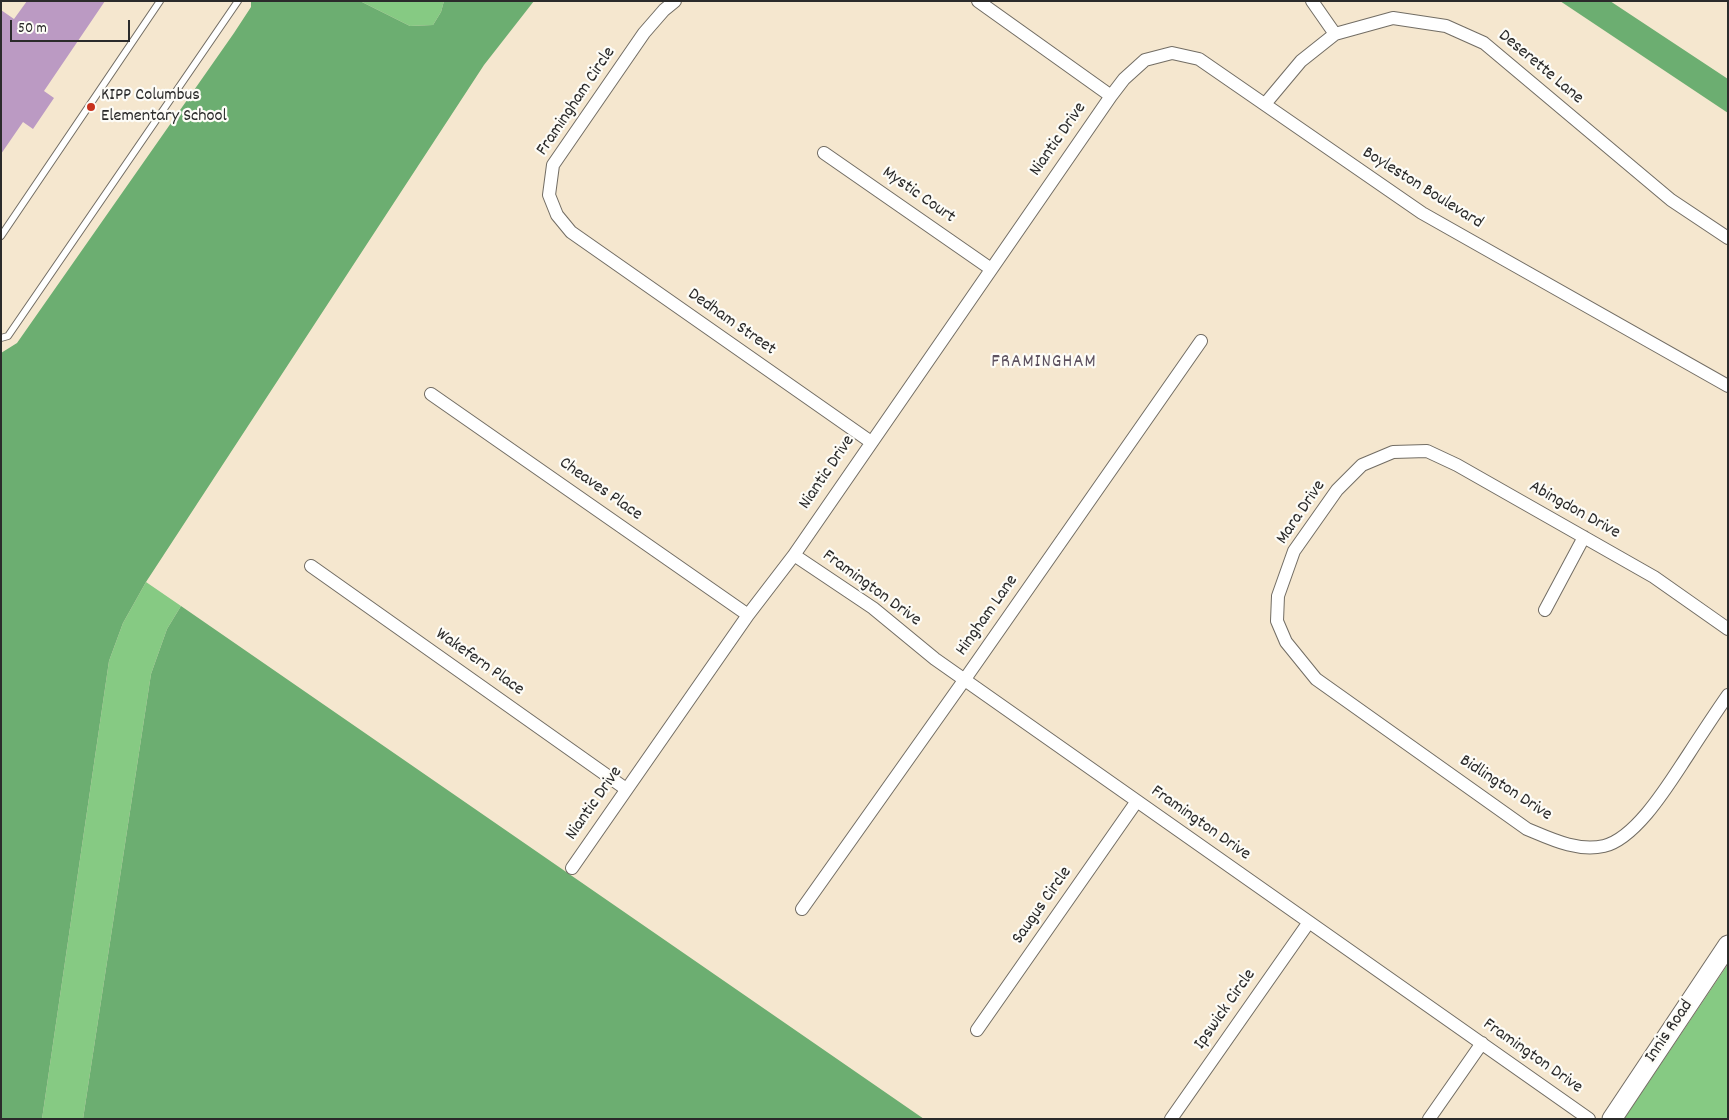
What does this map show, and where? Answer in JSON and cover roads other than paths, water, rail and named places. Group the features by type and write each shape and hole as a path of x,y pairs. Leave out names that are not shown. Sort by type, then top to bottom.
{"main road":[{"name":"Innis Road","path":"1612,1119 1728,945"}],"street":[{"name":"Framingham Circle","path":"571,232 557,215 549,194 553,165 644,34 664,10 676,1"},
{"path":"978,1 1111,96"},
{"path":"1312,1 1334,34"},
{"name":"Deserette Lane","path":"1265,104 1301,61 1334,34 1393,18 1446,26 1484,43 1671,200 1728,238"},
{"name":"Boyleston Boulevard","path":"1111,96 1124,79 1145,60 1172,53 1199,59 1422,213 1728,386"},
{"name":"Niantic Drive","path":"572,868 748,615 794,555 1111,96"},
{"name":"Mystic Court","path":"824,153 991,269"},
{"name":"Dedham Street","path":"571,232 871,442"},
{"name":"Hingham Lane","path":"802,909 966,679 1202,341"},
{"name":"Cheaves Place","path":"431,394 748,615"},
{"name":"Abingdon Drive","path":"1393,452 1426,451 1457,465 1654,577 1728,629"},
{"name":"Mara Drive","path":"1278,621 1278,596 1294,551 1337,490 1362,464 1393,452"},
{"path":"1545,610 1584,537"},
{"name":"Framington Drive","path":"794,555 873,608 935,659 1589,1119"},
{"name":"Wakefern Place","path":"310,566 626,789"},
{"name":"Bidlington Drive","path":"1278,621 1286,642 1316,678 1527,829 1572,846 1604,846 1620,838 1639,822 1656,804 1728,695"},
{"name":"Saugus Circle","path":"977,1030 1137,801"},
{"name":"Ipswick Circle","path":"1172,1119 1309,922"},
{"path":"1429,1119 1482,1043"}],"lane":[{"path":"1,236 160,1"},
{"path":"1,338 8,336 238,1"}],"place":[{"name":"KIPP Columbus Elementary School","path":"91,107"}],"district":[{"name":"FRAMINGHAM","path":"1044,363"}]}
